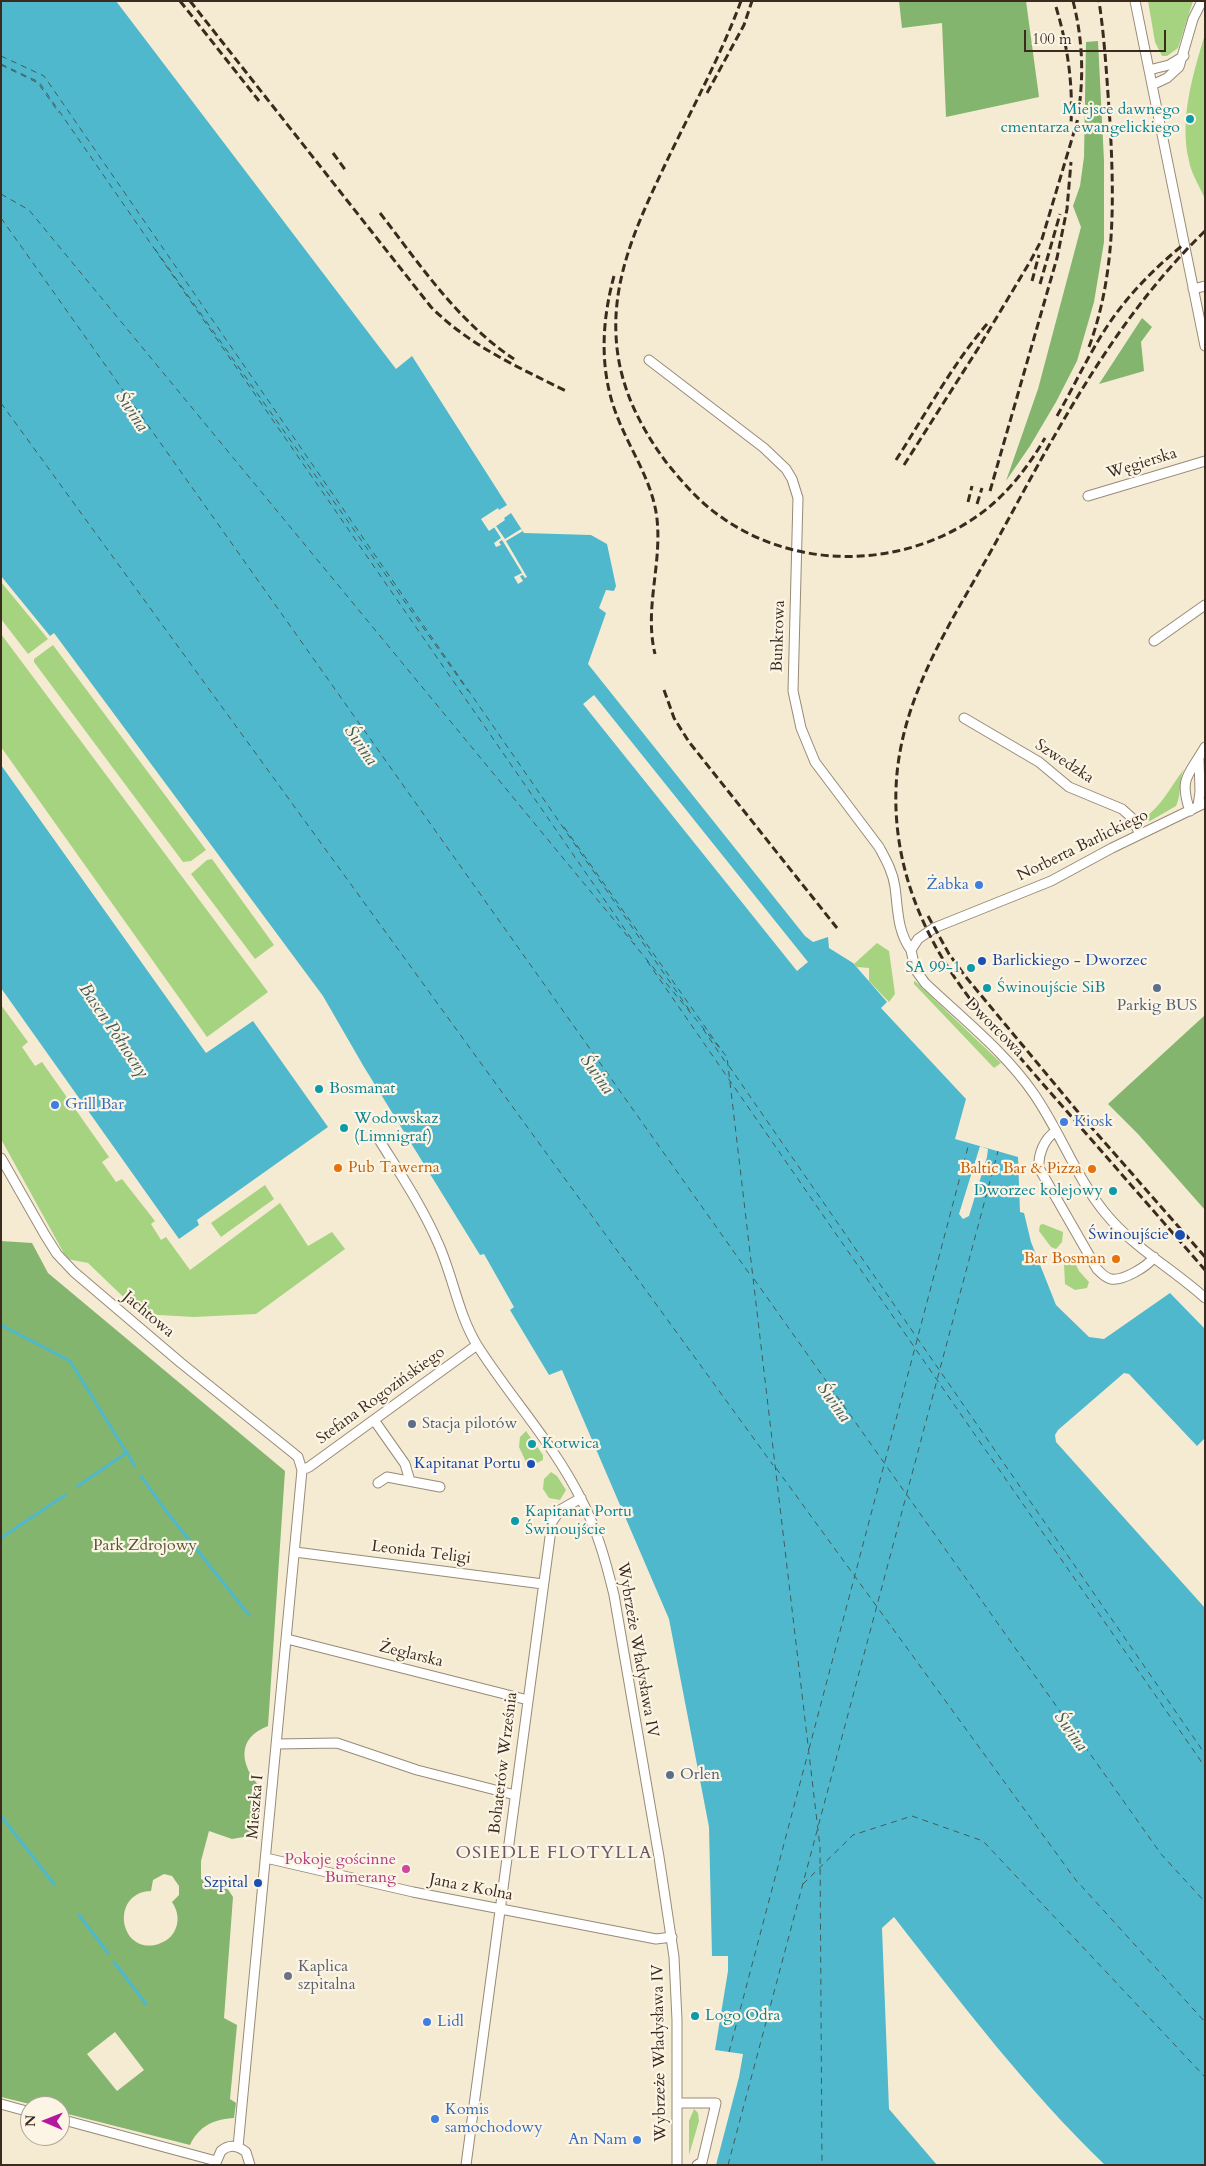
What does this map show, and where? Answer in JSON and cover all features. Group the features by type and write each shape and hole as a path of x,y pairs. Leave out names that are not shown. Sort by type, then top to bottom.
{"street":[{"path":"1135,1 1205,346"},
{"path":"1152,85 1167,78 1180,67 1194,20 1202,1"},
{"path":"1149,70 1169,65 1184,56"},
{"path":"1193,289 1205,286"},
{"name":"Bunkrowa","path":"649,360 781,462 792,479 800,508 793,679 796,710 808,750 815,762 879,847 887,862 895,886 900,925 906,943 912,950"},
{"name":"Węgierska","path":"1088,496 1205,461"},
{"path":"1154,641 1205,606"},
{"name":"Szwedzka","path":"964,718 1039,762 1069,787 1122,809 1131,817 1140,834"},
{"path":"1197,807 1184,791 1186,776 1205,746"},
{"path":"1197,807 1200,792 1199,758"},
{"path":"1199,769 1205,777"},
{"name":"Norberta Barlickiego","path":"912,950 918,939 934,928 1051,881 1140,834 1197,807"},
{"name":"Dworcowa","path":"912,950 915,969 925,983 1006,1061 1032,1091 1079,1174 1106,1214 1135,1243 1205,1298"},
{"path":"1056,1131 1051,1134 1040,1153 1039,1168 1098,1269 1106,1277 1115,1279 1142,1269 1154,1258"},
{"name":"Wybrzeże Władysława IV","path":"378,1138 406,1183 439,1244 464,1317 477,1345 558,1459 581,1498 606,1559 614,1595 672,1937 677,2020 677,2165"},
{"name":"Jachtowa","path":"1,1158 57,1254 74,1272 181,1363 292,1452 298,1458 302,1470"},
{"name":"Stefana Rogozińskiego","path":"302,1470 309,1467 477,1345"},
{"path":"374,1420 405,1464 410,1481"},
{"name":"Mieszka I","path":"238,2147 302,1470"},
{"path":"378,1483 387,1477 440,1487"},
{"name":"Bohaterów Września","path":"466,2165 553,1518 560,1510 581,1498"},
{"name":"Leonida Teligi","path":"295,1552 543,1584"},
{"name":"Żeglarska","path":"286,1639 528,1700"},
{"path":"277,1744 337,1743 417,1770 515,1796"},
{"name":"Jana z Kolna","path":"266,1858 376,1884 501,1909 656,1939 672,1937"},
{"path":"677,2103 716,2103 702,2162 697,2165"},
{"path":"1,2104 20,2109"},
{"path":"70,2123 216,2163 218,2155 224,2148 238,2147 246,2152 250,2165"}],"green space":[{"path":"899,1 1026,1 1039,97 946,117 942,23 902,28"},
{"path":"1148,1 1193,1 1178,48 1167,56 1162,56 1155,42"},
{"path":"1205,34 1204,197 1190,166 1186,145 1186,129 1192,81"},
{"path":"1098,41 1104,161 1104,242 1094,302 1077,361 1030,446 1006,481 1038,389 1081,227 1073,206 1080,186 1084,157 1086,42"},
{"path":"1142,318 1152,327 1141,342 1144,371 1099,384"},
{"path":"1,582 48,639 28,654 1,619"},
{"path":"1,634 268,992 207,1037 1,747"},
{"path":"53,645 206,850 191,861 183,862 34,662 34,659"},
{"path":"1184,769 1176,806 1150,821 1143,819 1160,802"},
{"path":"212,859 274,945 255,959 191,874 207,860"},
{"path":"877,943 889,951 895,994 889,1002 869,981 869,968 857,967 854,964"},
{"path":"914,981 1001,1063 994,1068 914,984"},
{"path":"1,1005 28,1042 22,1047 35,1066 42,1062 109,1157 102,1162 116,1182 122,1179 155,1221 151,1224 161,1240 166,1237 190,1270 280,1203 308,1246 332,1232 345,1249 256,1314 194,1317 141,1314 88,1263 67,1259 1,1139"},
{"path":"1205,1015 1205,1210 1138,1134 1108,1104"},
{"path":"265,1185 274,1199 221,1237 211,1223"},
{"path":"1043,1224 1063,1232 1062,1242 1056,1249 1051,1247 1039,1231 1040,1225"},
{"name":"Park Zdrojowy","path":"1,1241 32,1243 48,1273 285,1471 268,1726 250,1738 246,1745 245,1753 248,1770 260,1787 249,1836 232,1839 209,1831 201,1861 201,1879 227,1888 233,1897 224,2018 237,2025 230,2099 236,2103 234,2118 220,2120 203,2128 190,2145 70,2115 70,2096 20,2096 20,2102 1,2097","holes":["164,1874 172,1876 179,1886 179,1895 172,1902 177,1913 176,1928 166,1940 155,1945 143,1945 133,1940 127,1931 124,1921 125,1910 130,1901 138,1894 151,1891 153,1880","115,2032 144,2070 117,2091 87,2054"]},
{"path":"1069,1258 1073,1259 1079,1271 1089,1282 1087,1288 1075,1290 1065,1284 1064,1264"},
{"path":"526,1431 543,1455 543,1460 537,1463 535,1460 527,1464 519,1447 520,1437"},
{"path":"551,1472 557,1476 566,1490 560,1500 549,1498 543,1489 544,1479"},
{"path":"694,2109 698,2113 699,2121 689,2155 689,2121"}],"water":[{"name":"Świna","path":"1,1 116,1 396,369 412,356 507,505 499,510 498,508 481,519 489,531 505,520 504,518 511,513 524,533 591,535 607,544 616,586 614,591 606,590 599,608 606,613 588,664 805,936 813,942 828,937 829,948 853,963 887,1002 881,1008 966,1099 955,1139 1018,1157 1020,1212 1024,1213 1031,1242 1056,1305 1089,1337 1104,1339 1170,1293 1205,1329 1205,1438 1197,1446 1129,1374 1124,1373 1058,1430 1055,1435 1056,1442 1205,1608 1205,2165 1105,2165 1022,2076 894,1917 882,1928 889,2109 937,2165 716,2165 739,2077 743,2054 715,2050 728,1971 728,1956 712,1956 709,1827 669,1619 562,1370 549,1375 510,1310 514,1307 484,1254 480,1255 364,1067 323,996 54,633 50,636 1,576"},
{"name":"Basen Północny","path":"1,765 206,1053 253,1021 328,1127 197,1220 199,1225 179,1239 1,988"}],"pier":[{"path":"496,526 505,539 521,529 523,531 506,541 527,577 520,576 523,581 518,584 514,577 522,573 502,540 499,542 501,545 496,547 494,543 501,538 494,527"},
{"path":"594,695 808,962 797,971 583,704"},
{"path":"980,1146 988,1149 987,1157 969,1216 963,1219 959,1214"}],"waterway":[{"path":"1,1325 70,1361 135,1466"},
{"path":"78,1486 126,1453"},
{"path":"141,1476 166,1511 249,1615"},
{"path":"1,1538 65,1495"},
{"path":"1,1816 54,1884"},
{"path":"79,1915 108,1953"},
{"path":"114,1962 146,2004"}],"ferry route":[{"path":"1,56 44,76 692,1014"},
{"path":"1,64 39,82 635,944"},
{"path":"1,65 38,83 59,113"},
{"path":"1,194 29,210 727,1057 820,1847 822,2165"},
{"path":"1,218 751,1276"},
{"path":"155,249 468,691"},
{"path":"1,403 773,1465"},
{"path":"564,827 720,1048"},
{"path":"647,961 1205,1767"},
{"path":"703,1029 726,1063"},
{"path":"729,1066 1205,1754"},
{"path":"809,1749 969,1143"},
{"path":"728,2165 998,1151"},
{"path":"754,1279 1161,1854 1205,1902"},
{"path":"776,1468 1075,1879 1205,2022"},
{"path":"729,2052 808,1753"},
{"path":"803,1884 853,1835 912,1816 983,1841 1205,2077"}],"railway":[{"path":"180,1 259,101"},
{"path":"190,1 431,307 446,321 495,355 568,392"},
{"path":"741,1 714,64 646,207 623,269 616,313 616,335 621,370 625,386 638,418 656,448 679,478 700,500 724,519 755,536 788,548 822,555 857,556 892,552 926,543 958,528 988,508 1004,493 1026,467 1045,438"},
{"path":"707,93 744,25 752,1"},
{"path":"1073,1 1077,17 1082,64 1076,128"},
{"path":"1089,347 1098,319 1109,264 1112,208 1110,122 1099,1"},
{"path":"1056,7 1069,66 1071,125"},
{"path":"904,465 979,347 1042,239 1077,122"},
{"path":"333,153 346,171"},
{"path":"990,491 1057,258 1067,209 1071,162"},
{"path":"380,213 458,311 475,328 514,359"},
{"path":"1040,284 1060,214"},
{"path":"1205,231 1172,265 1142,301 1089,378 1041,459 946,630 931,660 907,723 899,755 896,789 901,851 908,881 918,909 946,964 982,1014 1205,1270"},
{"path":"1057,416 1095,346 1119,310 1149,276 1183,245"},
{"path":"1032,281 1039,255"},
{"path":"614,276 606,312 605,367 608,385 619,421 647,481 655,506 658,536 651,620 655,654"},
{"path":"896,460 950,373 987,324"},
{"path":"968,502 972,486"},
{"path":"977,504 982,488"},
{"path":"664,690 674,718 689,742 837,928"},
{"path":"928,916 949,954 965,976 1078,1112 1205,1257"}],"place":[{"name":"Miejsce dawnego cmentarza ewangelickiego","path":"1190,119"},
{"name":"Żabka","path":"979,885"},
{"name":"Barlickiego - Dworzec","path":"982,961"},
{"name":"SA 99-1","path":"971,968"},
{"name":"Świnoujście SiB","path":"987,988"},
{"name":"Parkig BUS","path":"1157,988"},
{"name":"Bosmanat","path":"319,1089"},
{"name":"Grill Bar","path":"55,1105"},
{"name":"Kiosk","path":"1064,1122"},
{"name":"Wodowskaz (Limnigraf)","path":"344,1128"},
{"name":"Pub Tawerna","path":"338,1168"},
{"name":"Baltic Bar & Pizza","path":"1092,1169"},
{"name":"Dworzec kolejowy","path":"1113,1191"},
{"name":"Świnoujście","path":"1180,1235"},
{"name":"Bar Bosman","path":"1116,1259"},
{"name":"Stacja pilotów","path":"412,1424"},
{"name":"Kotwica","path":"532,1444"},
{"name":"Kapitanat Portu","path":"531,1464"},
{"name":"Kapitanat Portu Świnoujście","path":"515,1521"},
{"name":"Orlen","path":"670,1775"},
{"name":"Pokoje gościnne Bumerang","path":"406,1869"},
{"name":"Szpital","path":"258,1883"},
{"name":"Kaplica szpitalna","path":"288,1976"},
{"name":"Logo Odra","path":"695,2016"},
{"name":"Lidl","path":"427,2022"},
{"name":"Komis samochodowy","path":"435,2119"},
{"name":"An Nam","path":"637,2140"}],"district":[{"name":"OSIEDLE FLOTYLLA","path":"554,1854"}]}
